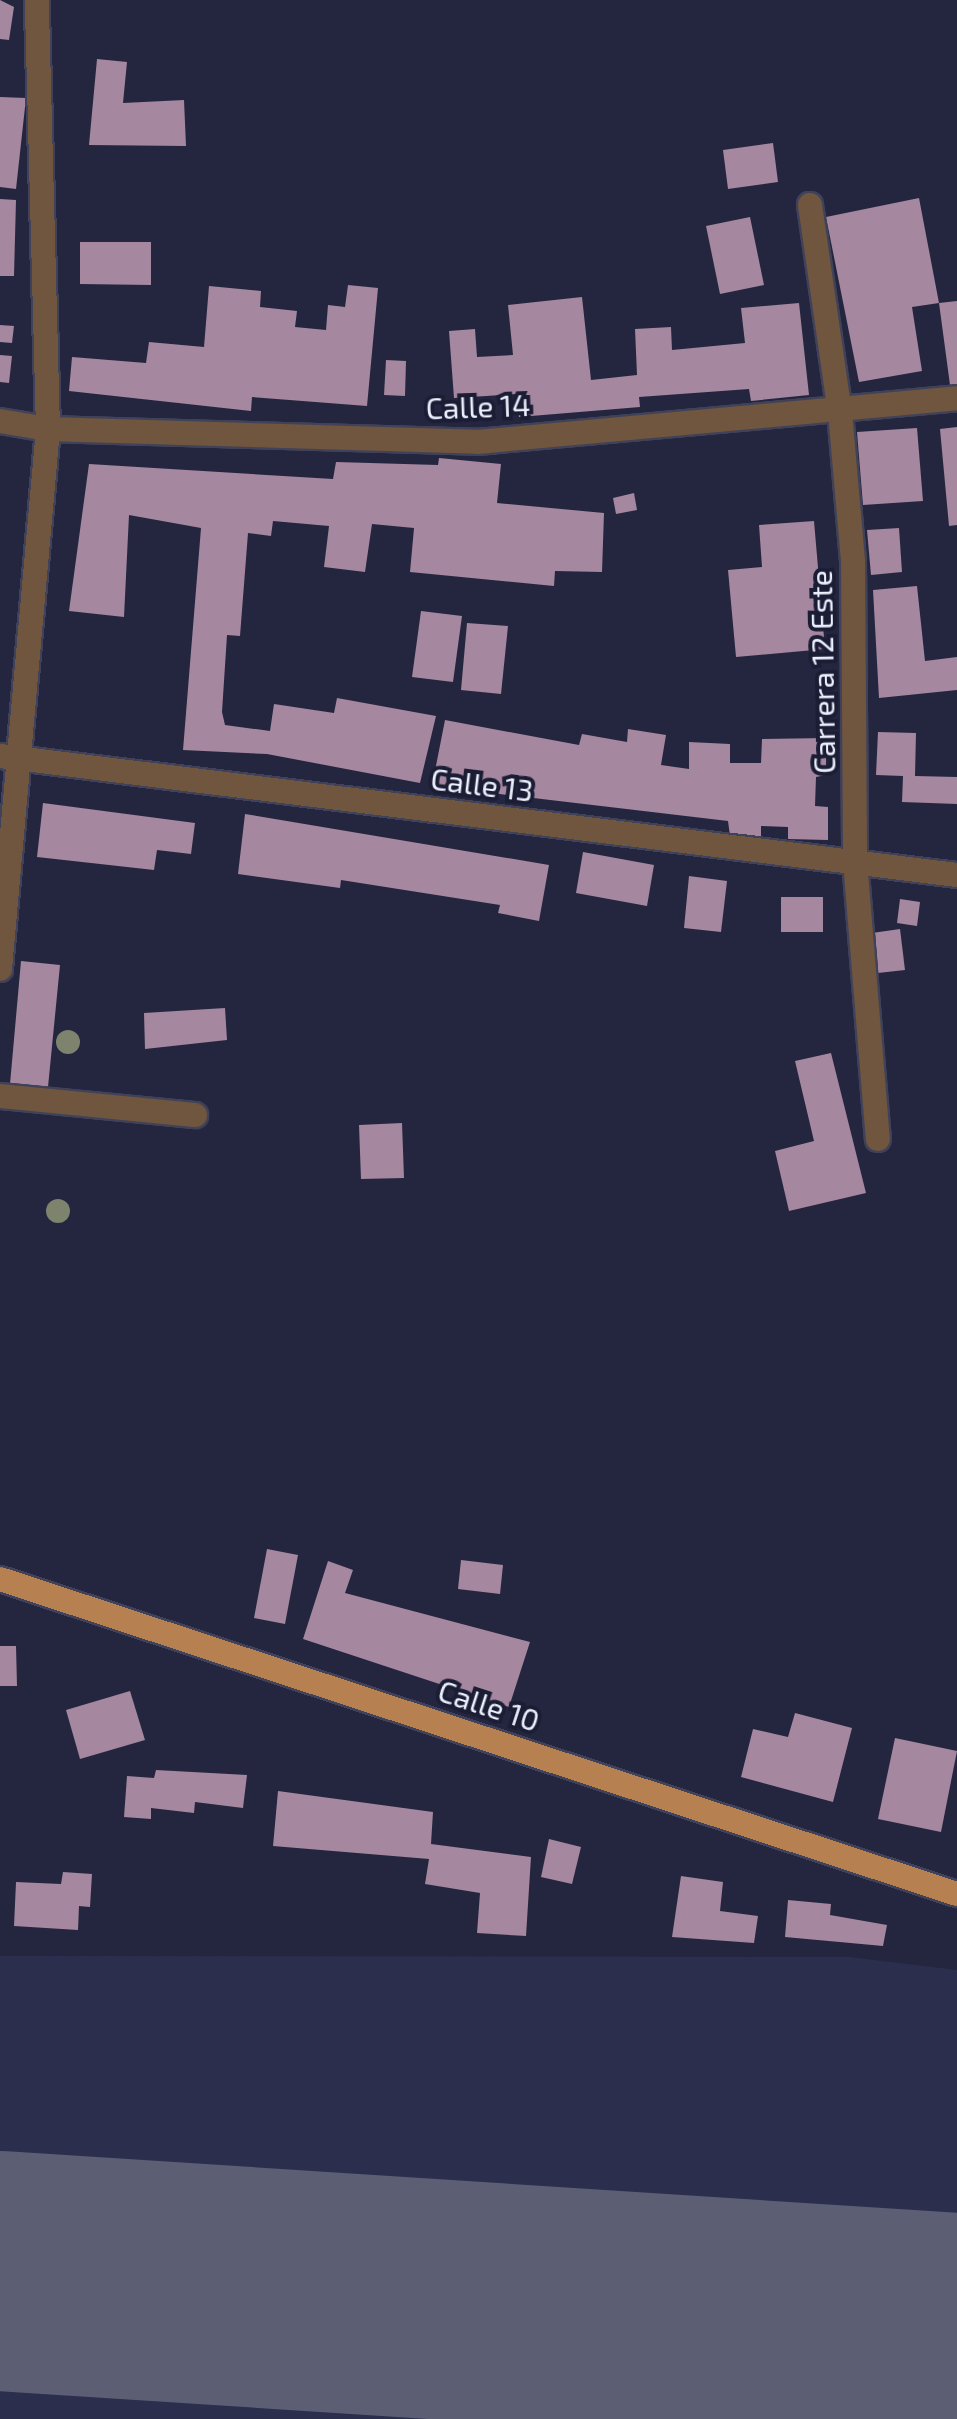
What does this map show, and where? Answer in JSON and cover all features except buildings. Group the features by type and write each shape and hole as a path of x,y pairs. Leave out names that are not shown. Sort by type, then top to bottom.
{"main road":[{"name":"Calle 10","path":"0,1579 957,1894"}],"street":[{"path":"0,969 11,759 48,429 37,0"},
{"name":"Carrera 12 Este","path":"810,205 840,412 854,591 855,861 878,1139"},
{"name":"Calle 14","path":"0,421 48,429 477,442 840,412 957,398"},
{"name":"Calle 13","path":"11,759 957,875"},
{"path":"0,1096 195,1115"}],"shaded area":[{"path":"0,1956 849,1957 957,1970 957,2419 0,2419"}],"runway":[{"path":"0,2271 957,2333"}]}
